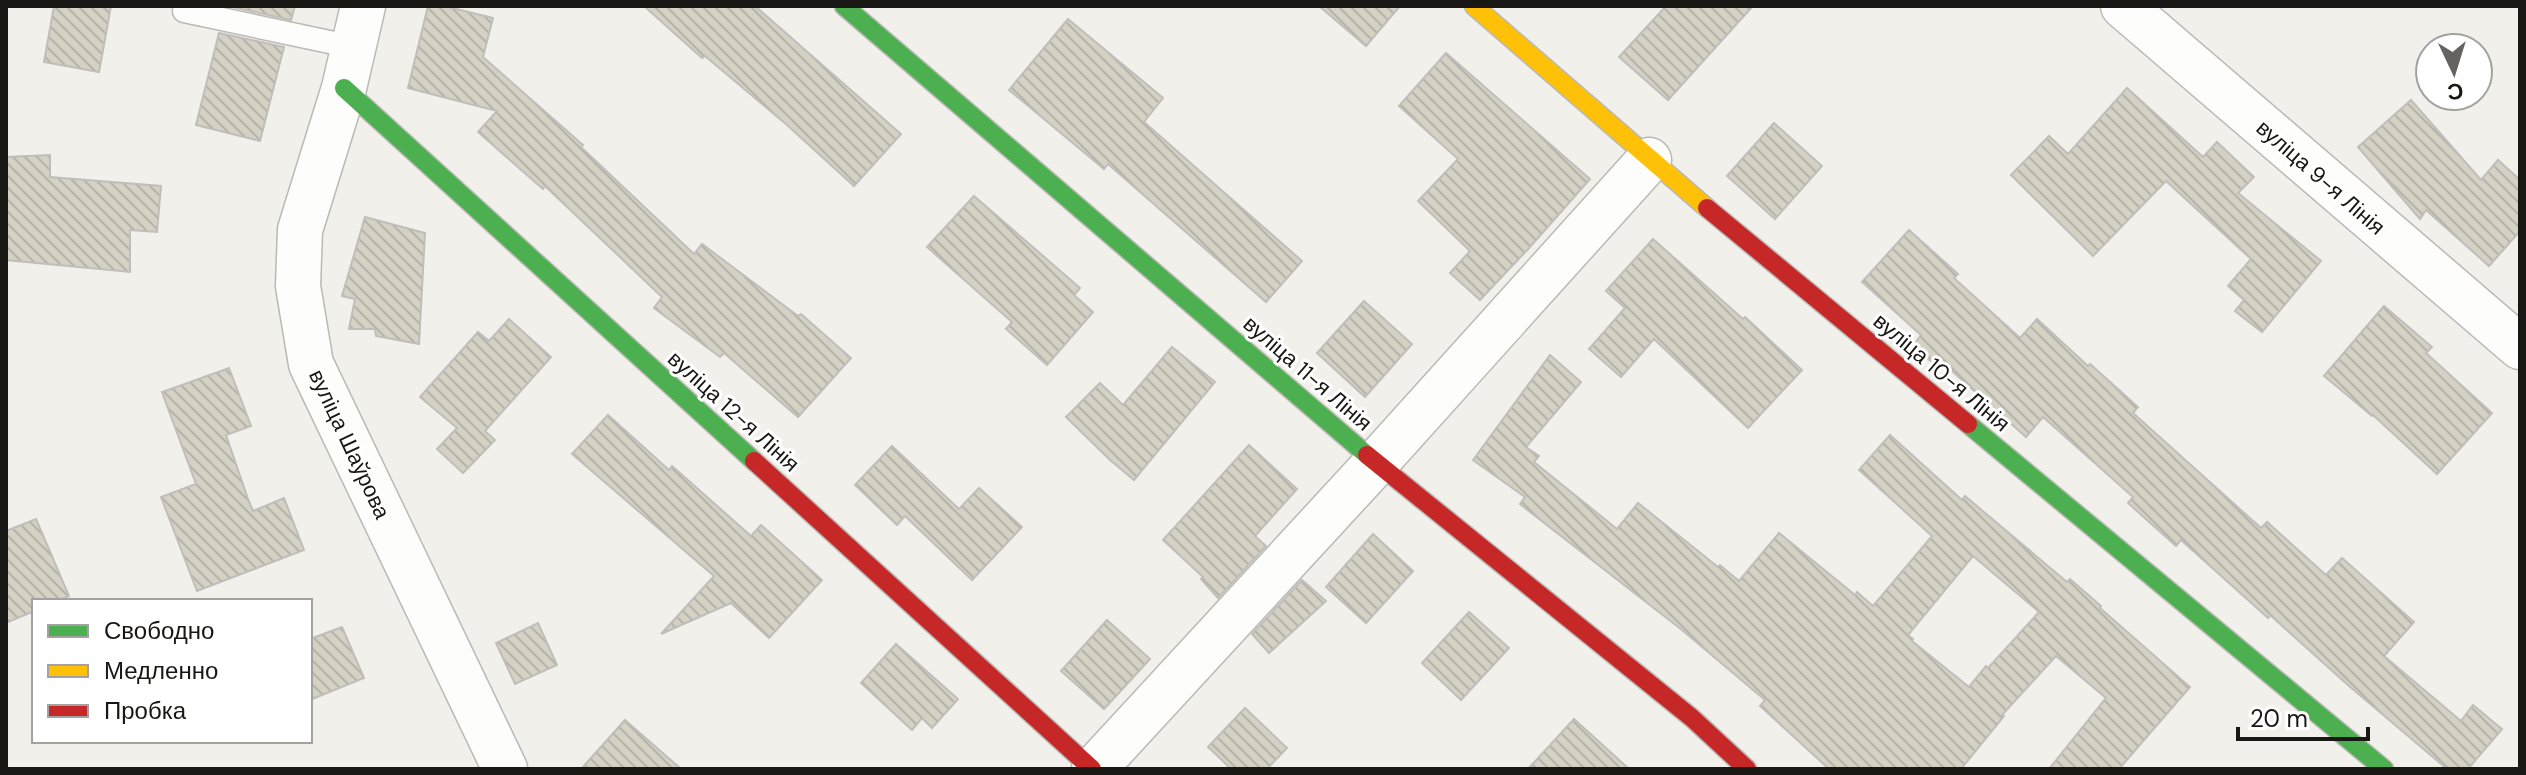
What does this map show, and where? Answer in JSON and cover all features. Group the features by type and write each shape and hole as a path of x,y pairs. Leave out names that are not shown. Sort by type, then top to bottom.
{"street":[{"name":"вуліца 11-я Лінія","path":"844,6 1376,463 1692,718 1747,769"},
{"name":"вуліца 10-я Лінія","path":"1474,6 1649,160 2384,769"},
{"name":"вуліца 9-я Лінія","path":"2123,6 2520,347"},
{"name":"вуліца Шаўрова","path":"353,47 300,230 298,286 311,364 505,769"},
{"name":"вуліца 12-я Лінія","path":"353,47 1093,769"},
{"path":"1093,769 1376,463 1649,160"}],"lane":[{"path":"184,11 353,47"}],"building":[{"path":"54,6 111,6 99,72 44,62"},
{"path":"228,6 295,6 291,20"},
{"path":"428,6 444,6 493,18 483,57 583,145 581,147 694,254 702,244 798,316 801,314 851,358 798,417 724,353 720,357 654,308 662,297 545,186 543,189 478,132 497,111 408,88"},
{"path":"644,6 755,6 901,134 854,186 787,125 705,56 702,58"},
{"path":"1319,6 1400,6 1366,46"},
{"path":"1666,6 1753,6 1668,100 1619,57"},
{"path":"1068,19 1163,98 1144,122 1302,261 1266,302 1108,164 1104,169 1009,90"},
{"path":"219,33 284,47 260,141 196,125"},
{"path":"1446,53 1590,179 1480,300 1450,273 1470,251 1418,201 1458,159 1399,106"},
{"path":"2127,88 2203,157 2217,142 2254,177 2238,193 2321,261 2262,332 2235,311 2244,300 2228,286 2251,259 2166,181 2093,256 2011,175 2049,136 2068,154"},
{"path":"2411,100 2414,112 2422,112 2481,180 2498,160 2520,180 2520,231 2489,266 2426,210 2420,219 2358,147"},
{"path":"1774,123 1822,166 1775,219 1727,176"},
{"path":"50,155 50,177 161,186 157,232 130,230 130,272 6,260 6,157"},
{"path":"974,196 1080,288 1074,295 1093,312 1047,365 1006,329 1012,322 927,247"},
{"path":"365,217 425,233 419,344 376,336 375,329 349,329 355,299 342,296"},
{"path":"1909,230 1958,274 1954,278 2020,338 2037,319 2138,407 2133,413 2261,528 2267,522 2326,575 2342,558 2414,622 2384,656 2461,721 2473,705 2502,729 2468,769 2447,769 2181,540 2176,546 2128,503 2133,497 2043,417 2026,437 1943,363 1939,368 1913,346 1921,335 1862,282"},
{"path":"1653,239 1802,370 1748,428 1654,339 1621,377 1589,349 1625,308 1606,291"},
{"path":"1364,301 1412,344 1365,397 1317,353"},
{"path":"2384,306 2432,347 2426,353 2492,413 2437,474 2373,415 2324,376"},
{"path":"509,319 551,357 485,431 495,440 463,473 437,449 457,428 420,397 478,332 489,341"},
{"path":"1172,347 1215,382 1134,480 1066,417 1100,383 1123,405"},
{"path":"1550,355 1581,382 1526,447 1539,456 1534,462 1617,529 1638,503 1739,581 1779,533 1873,606 1932,536 1859,470 1890,435 1962,500 1965,496 2067,582 2070,579 2190,687 2119,769 2049,769 2106,698 2056,656 2002,715 1961,769 1829,769 1760,706 1765,700 1682,630 1520,504 1525,497 1473,460","holes":["1973,556 2039,612 1969,687 1908,635"]},
{"path":"229,368 251,426 226,435 248,499 253,511 284,498 304,550 197,591 161,497 196,484 162,392"},
{"path":"608,415 669,470 672,466 751,536 761,525 822,580 769,638 731,603 661,634 714,576 572,454"},
{"path":"1249,445 1297,489 1255,536 1266,546 1218,598 1201,579 1203,577 1163,540"},
{"path":"892,446 959,509 979,488 1022,527 972,580 905,516 897,525 855,485"},
{"path":"36,519 69,596 62,599 32,599 32,612 6,623 6,531"},
{"path":"1373,534 1413,571 1366,623 1326,587"},
{"path":"1302,580 1326,601 1269,653 1252,634"},
{"path":"1469,612 1509,648 1461,700 1422,663"},
{"path":"1107,620 1150,659 1104,709 1061,671"},
{"path":"538,623 557,665 515,684 496,643"},
{"path":"342,627 364,678 312,699 312,638"},
{"path":"896,644 958,699 932,728 922,718 912,730 861,683"},
{"path":"1245,708 1287,748 1267,769 1231,769 1208,747"},
{"path":"1574,719 1629,769 1528,769"},
{"path":"625,720 681,769 581,769"}],"traffic: fast":[{"path":"844,6 1367,455"},
{"path":"344,88 754,461"},
{"path":"1968,424 2384,769"}],"traffic: slow":[{"path":"1474,6 1707,208"}],"traffic: jam":[{"path":"1707,208 1968,424"},
{"path":"1367,455 1692,718 1747,769"},
{"path":"754,461 1092,769"}]}
